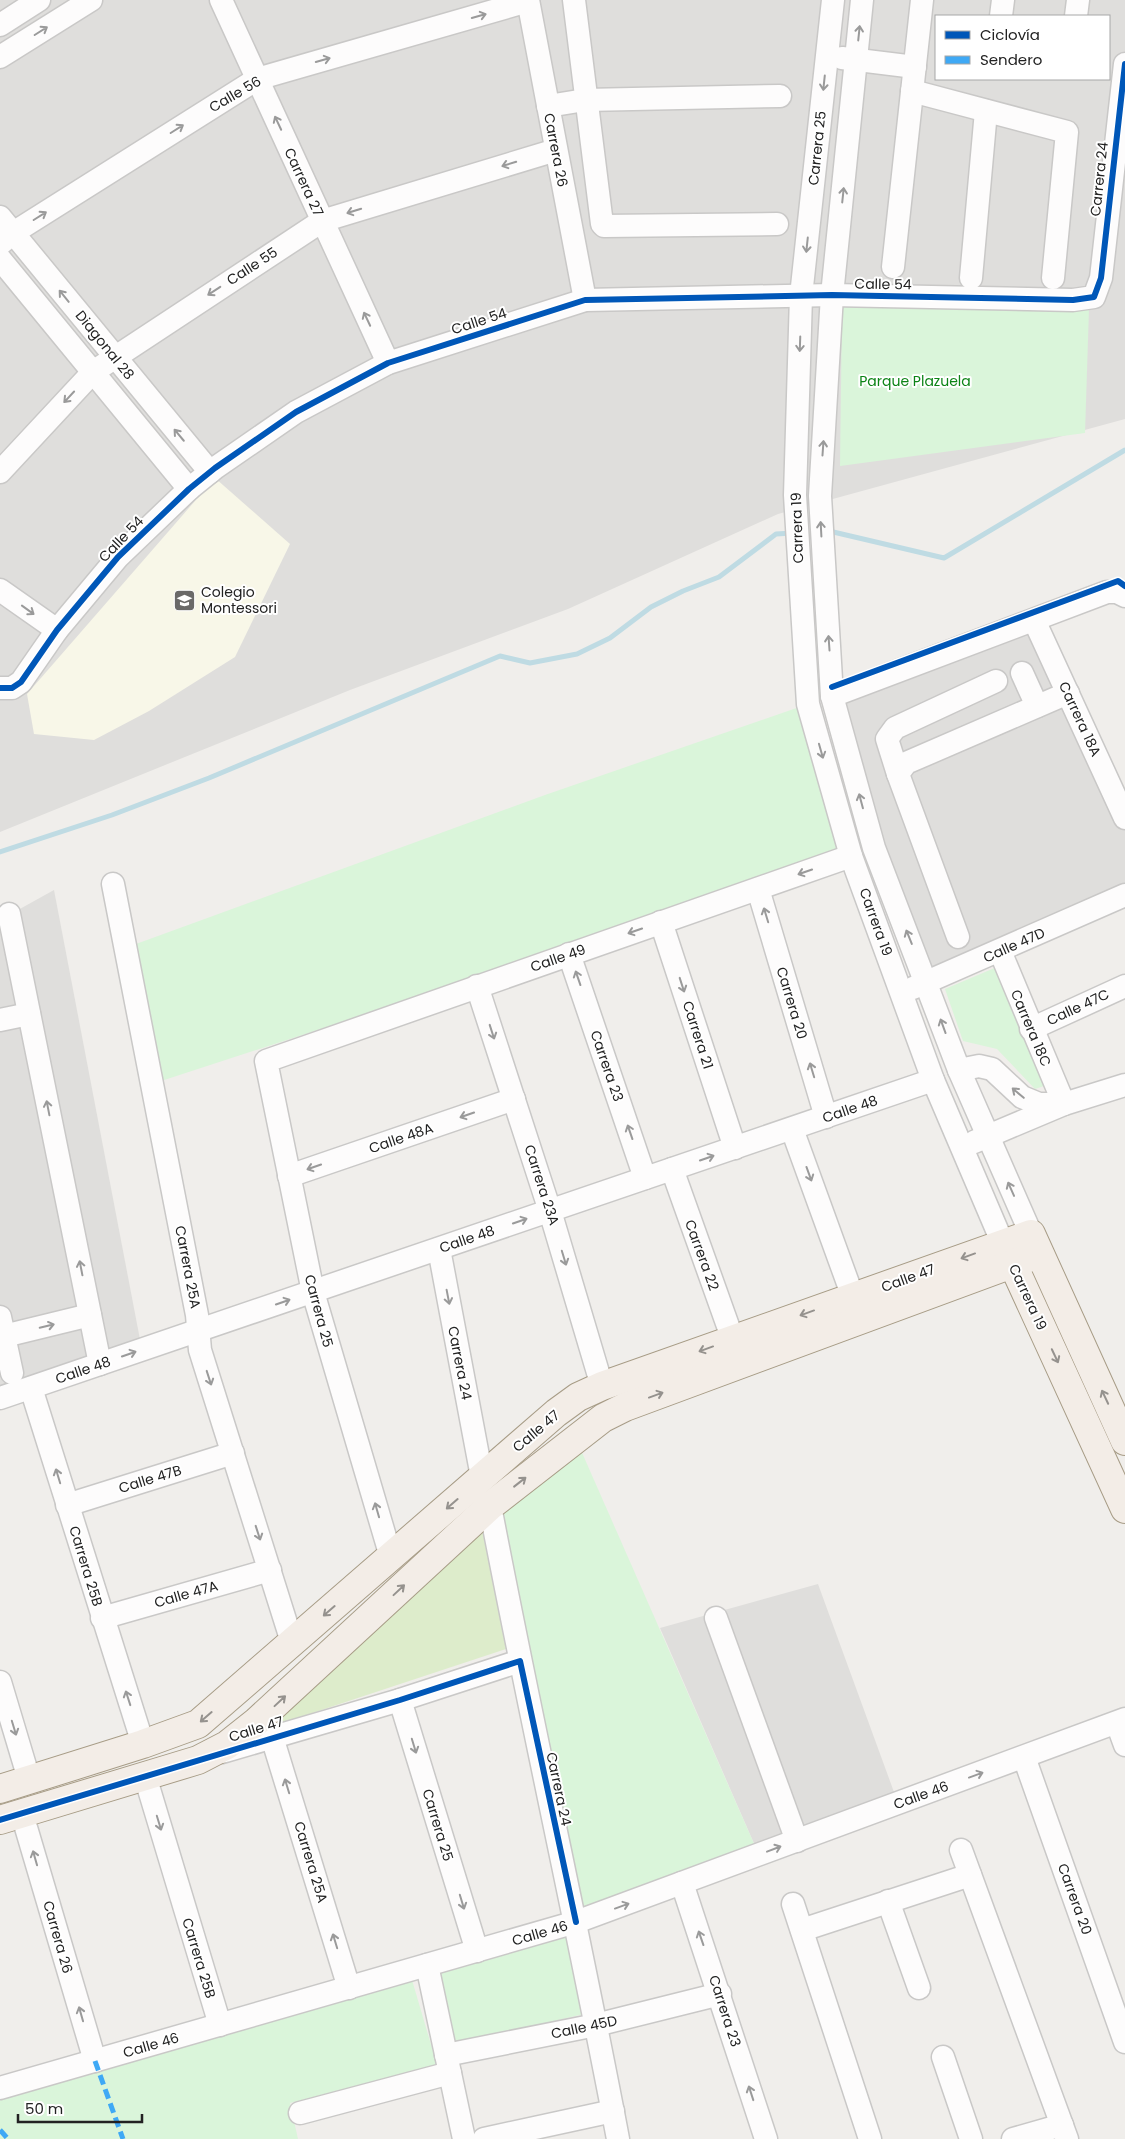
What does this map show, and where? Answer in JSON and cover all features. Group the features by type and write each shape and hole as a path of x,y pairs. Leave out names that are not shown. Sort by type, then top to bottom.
{"main road":[{"name":"Calle 47","path":"0,1789 143,1744 198,1724 556,1412 578,1397 602,1386 749,1343 1035,1244"},
{"name":"Carrera 19","path":"1035,1244 1125,1441"},
{"name":"Calle 47","path":"11,1817 198,1760 227,1745 256,1722 490,1506 603,1418 749,1343 853,1297 1008,1254"},
{"name":"Carrera 19","path":"1008,1254 1125,1509"}],"street":[{"path":"0,25 39,0"},
{"path":"0,57 91,0"},
{"name":"Carrera 27","path":"221,0 388,363"},
{"path":"574,0 600,222 604,226 777,224"},
{"name":"Carrera 25","path":"801,296 833,0"},
{"path":"832,296 862,0"},
{"path":"893,266 915,67 928,28 922,0"},
{"path":"1001,15 1003,0"},
{"path":"1076,15 1078,0"},
{"name":"Calle 56","path":"4,231 258,79 528,1"},
{"name":"Carrera 26","path":"528,1 584,300"},
{"path":"826,56 915,67"},
{"name":"Carrera 24","path":"1094,297 1101,278 1125,64"},
{"path":"912,91 1067,132 1053,278"},
{"path":"548,106 585,100 780,96"},
{"path":"971,278 986,111"},
{"name":"Calle 55","path":"0,472 93,372 114,356 322,221 556,150"},
{"name":"Diagonal 28","path":"4,231 114,356 210,472"},
{"name":"Diagonal 28","path":"0,259 189,489"},
{"name":"Carrera 19","path":"801,296 795,495 808,704 851,856 934,1080 1008,1254"},
{"name":"Calle 54","path":"0,688 12,688 21,682 57,630 118,557 189,489 210,472 296,412 388,363 584,300 832,296 1073,300 1094,297"},
{"name":"Carrera 19","path":"832,296 820,496 832,696 874,848 927,982 959,1070 1035,1244"},
{"path":"0,590 57,630"},
{"path":"832,696 1107,592 1122,600"},
{"name":"Carrera 18A","path":"1034,620 1125,818"},
{"path":"1022,673 1037,706"},
{"path":"958,937 887,739 895,728 996,681"},
{"path":"898,774 906,763 1068,693"},
{"name":"Calle 49","path":"266,1061 851,856"},
{"name":"Carrera 25A","path":"113,884 197,1315 200,1350 292,1642"},
{"name":"Carrera 20","path":"758,889 826,1117"},
{"name":"Calle 47D","path":"901,992 1000,951 1125,895"},
{"path":"9,914 100,1364"},
{"name":"Carrera 21","path":"662,922 735,1148"},
{"name":"Carrera 18C","path":"1000,951 1031,1029 1064,1104"},
{"name":"Carrera 23","path":"569,954 645,1178"},
{"name":"Carrera 23A","path":"477,986 550,1211 602,1386"},
{"name":"Calle 47C","path":"1031,1029 1125,986"},
{"path":"0,1020 29,1014"},
{"name":"Carrera 25","path":"266,1061 313,1292 391,1557"},
{"path":"959,1070 979,1066 992,1069 1022,1097 1039,1104 1064,1104"},
{"name":"Calle 48","path":"0,1398 934,1080"},
{"path":"962,1146 1064,1104 1125,1085"},
{"name":"Calle 48A","path":"289,1176 514,1099"},
{"path":"792,1129 853,1297"},
{"name":"Carrera 22","path":"672,1169 749,1343"},
{"name":"Carrera 24","path":"439,1249 482,1478"},
{"path":"12,1373 2,1326 90,1316"},
{"name":"Carrera 25B","path":"31,1388 143,1744"},
{"name":"Calle 47B","path":"67,1505 233,1453"},
{"name":"Carrera 24","path":"490,1506 520,1661 576,1922 618,2139"},
{"name":"Calle 47A","path":"102,1618 270,1570"},
{"path":"716,1618 797,1841"},
{"name":"Calle 47","path":"198,1760 400,1700 520,1661"},
{"path":"0,1682 29,1779"},
{"name":"Carrera 25","path":"400,1700 476,1951"},
{"path":"1121,1721 1125,1745"},
{"name":"Calle 46","path":"0,2088 576,1922 1121,1721"},
{"name":"Carrera 25A","path":"272,1737 349,1988"},
{"name":"Carrera 20","path":"1024,1757 1116,1986 1125,2042"},
{"name":"Carrera 25B","path":"144,1776 220,2025"},
{"name":"Carrera 26","path":"11,1817 95,2061"},
{"path":"961,1850 1064,2132 1013,2139"},
{"path":"802,1930 970,1875"},
{"name":"Carrera 23","path":"682,1883 766,2139"},
{"path":"888,1902 919,1988"},
{"path":"793,1904 870,2139"},
{"path":"427,1965 464,2139"},
{"name":"Calle 45D","path":"300,2113 448,2064 720,1994"},
{"path":"943,2057 972,2139"},
{"path":"484,2139 613,2111"}],"shaded area":[{"path":"0,0 1125,0 1125,419 778,514 568,609 350,690 0,832"},
{"name":"Colegio Montessori","path":"215,478 290,544 235,657 149,711 94,740 34,734 27,694"},
{"path":"1034,620 1125,818 1125,894 927,982 832,696"},
{"path":"54,890 142,1350 0,1398 0,920"},
{"path":"818,1584 898,1803 759,1855 660,1628"}],"green space":[{"name":"Parque Plazuela","path":"842,307 1089,309 1085,433 840,466"},
{"path":"808,704 851,856 152,1084 125,948 545,795"},
{"path":"997,967 1044,1086 1035,1089 997,1049 963,1041 945,989"},
{"path":"576,1439 759,1855 576,1922 490,1506"},
{"path":"482,1529 506,1649 261,1730"},
{"path":"565,1934 584,2014 451,2045 436,1968"},
{"path":"412,1980 437,2065 290,2103 298,2139 0,2139 0,2100"}],"waterway":[{"path":"829,531 944,558 1125,450"},
{"path":"0,852 112,815 209,778 500,656 530,663 577,654 610,638 651,607 683,591 719,577 776,534 793,533"}],"marked path":[{"path":"95,2061 123,2139"},
{"path":"0,2130 8,2139"}],"cycle path":[{"path":"0,688 12,688 21,682 57,630 118,557 189,489 215,468 296,412 388,363 585,300 832,295 1073,300 1094,297 1101,278 1125,64"},
{"path":"832,687 1118,581 1125,586"},
{"path":"0,1820 400,1700 520,1661 576,1922"}],"place":[{"name":"Colegio Montessori","path":"185,600"}]}
